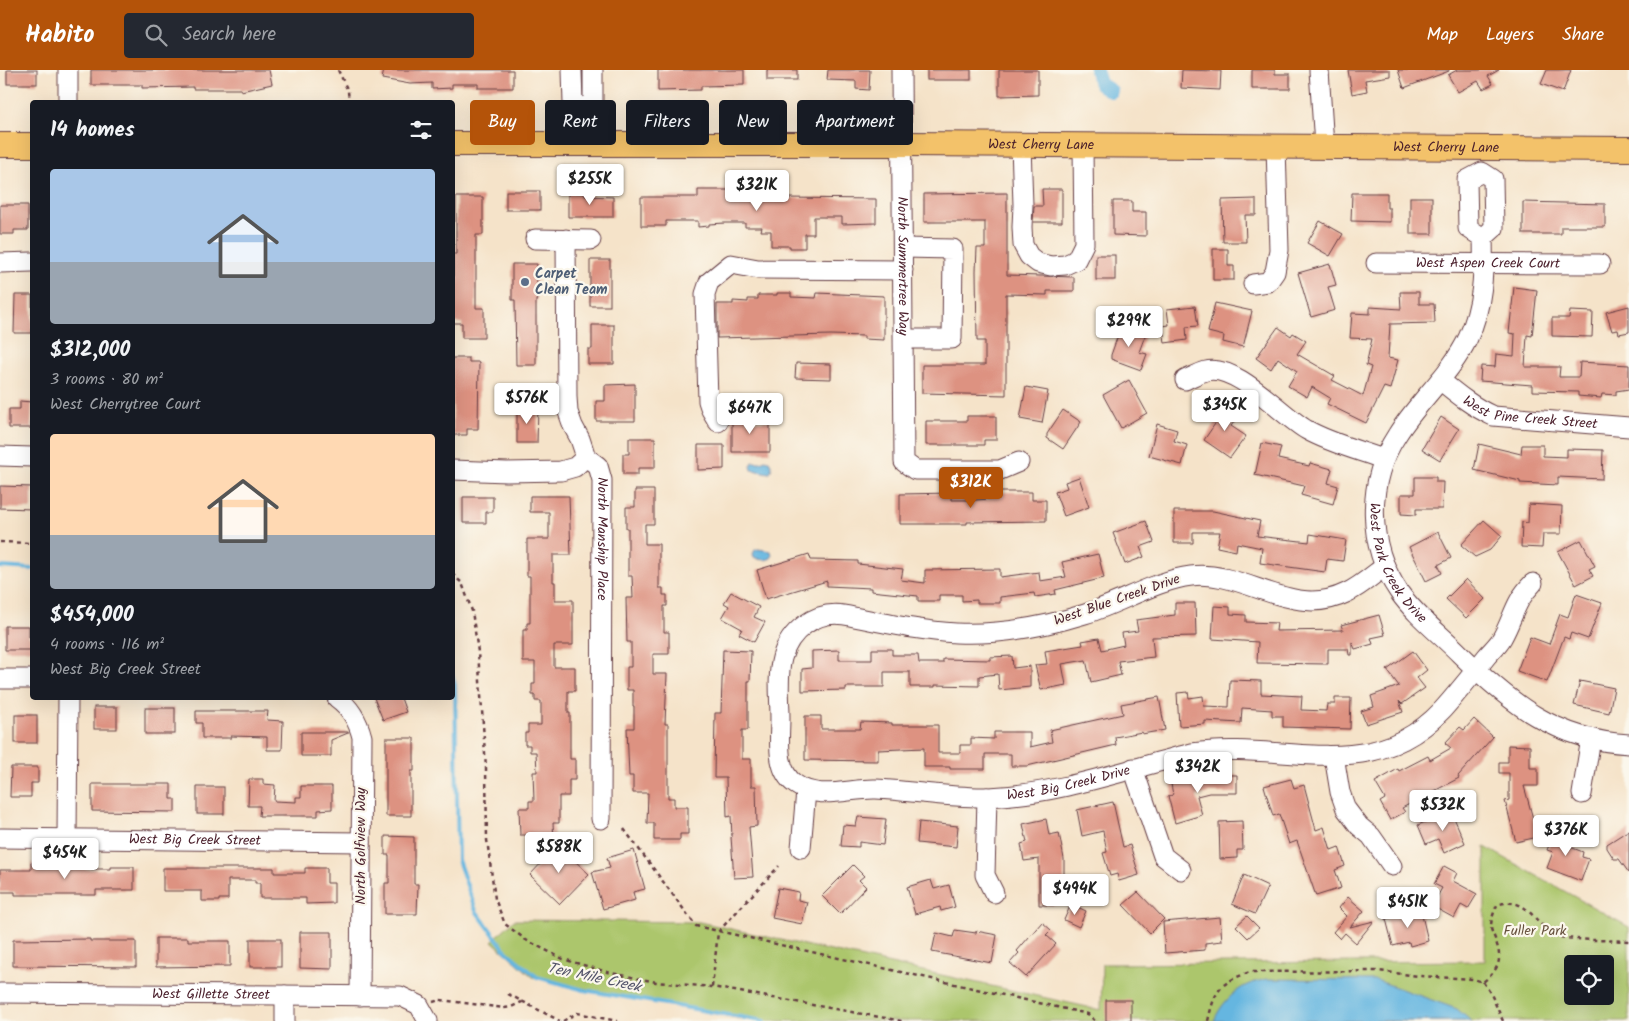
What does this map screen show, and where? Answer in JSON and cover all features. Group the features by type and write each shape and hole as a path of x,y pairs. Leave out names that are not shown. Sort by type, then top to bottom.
{"main road":[{"path":"0,145 30,144"},
{"name":"West Cherry Lane","path":"455,144 545,144"},
{"name":"West Cherry Lane","path":"616,144 797,144"},
{"name":"West Cherry Lane","path":"913,144 1629,149"}],"street":[{"path":"68,70 68,100"},
{"path":"572,70 573,100"},
{"path":"593,70 593,100"},
{"name":"North Summertree Way","path":"901,70 901,100"},
{"path":"1319,70 1324,146"},
{"name":"North Summertree Way","path":"902,145 904,462 915,470 1000,470 1019,462"},
{"path":"1021,145 1023,245 1028,256 1038,263 1051,266 1065,265 1076,260 1084,244 1083,145"},
{"path":"1253,284 1268,282 1275,272 1279,250 1276,146"},
{"path":"1481,148 1482,172"},
{"path":"1482,172 1493,180 1494,228 1482,238 1468,228 1468,180 1482,172"},
{"name":"West Park Creek Drive","path":"1482,238 1482,294 1474,323 1461,350 1440,380 1405,423 1383,459 1375,492 1374,515 1376,537 1385,566 1409,604 1499,691 1522,709 1549,723 1591,738 1629,744"},
{"path":"535,239 591,240"},
{"name":"North Manship Place","path":"566,239 568,412 586,457 598,466 602,480 601,819"},
{"path":"903,248 953,249 952,339 904,338"},
{"path":"0,263 30,262"},
{"name":"West Aspen Creek Court","path":"1376,263 1600,264"},
{"path":"718,422 708,401 704,294 709,282 730,264 758,268 903,270"},
{"path":"1185,380 1208,370 1237,377 1283,414 1308,431 1322,438 1383,459"},
{"name":"West Pine Creek Street","path":"1440,380 1467,402 1493,416 1629,427"},
{"path":"0,456 30,457"},
{"path":"455,470 561,471 575,467 586,457"},
{"name":"West Blue Creek Drive","path":"806,791 792,782 783,770 780,755 780,672 782,658 796,632 808,622 822,616 836,614 918,629 954,632 979,633 1016,630 1052,624 1088,613 1172,580 1201,574 1231,579 1296,600 1320,601 1348,593 1385,566"},
{"name":"West Big Creek Drive","path":"806,791 821,793 874,789 987,797 1015,795 1058,788 1192,753 1222,750 1334,756 1375,751 1416,733 1439,714 1501,639 1522,594 1533,583"},
{"path":"0,679 30,679"},
{"path":"67,839 68,700"},
{"name":"North Golfview Way","path":"341,700 351,710 359,724 362,737 360,996"},
{"path":"1582,794 1591,738"},
{"path":"1334,756 1340,792 1346,809 1359,826 1371,836 1392,866"},
{"path":"1133,768 1163,856 1181,870"},
{"path":"802,848 806,791"},
{"path":"987,797 985,875 994,893"},
{"name":"West Big Creek Street","path":"0,838 361,842"},
{"name":"West Gillette Street","path":"0,993 400,996 424,1013"},
{"path":"285,995 285,1021"}],"path":[{"path":"338,70 348,91 349,100"},
{"path":"0,542 30,543"},
{"path":"455,577 462,583 472,611 479,662 486,768 487,840 495,899 505,924 526,940 563,959 607,972 656,982 712,987 902,1021"},
{"path":"624,829 696,926 1088,1014 1095,1021"},
{"path":"712,987 718,932 779,866"},
{"path":"1482,982 1490,976 1498,965 1500,957 1491,929 1492,916 1498,905 1507,901 1525,907 1552,934 1584,940 1629,941"},
{"path":"1208,1021 1217,991 1231,979 1250,972 1379,971 1419,976 1464,978 1482,982 1491,994 1503,1021"},
{"path":"508,994 562,1021 576,1013 617,1021"},
{"path":"424,1013 440,1000 504,1008 522,1002"}],"green space":[{"name":"Fuller Park","path":"1485,847 1629,927 1629,1021 754,1021 623,997 533,977 492,941 514,920 699,922 1101,1010 1102,964 1485,961"}],"water":[{"path":"769,461 771,466 769,473 752,470 753,462"},
{"path":"755,550 771,551 771,558 762,560 754,557"},
{"path":"1266,979 1376,980 1457,1009 1471,1021 1214,1021 1223,1005 1232,995 1249,984"}],"building":[{"path":"7,70 37,70 37,84 7,84"},
{"path":"91,70 269,70 272,84 241,91 241,89 193,89 193,87 142,88 142,85 91,85"},
{"path":"384,70 513,70 513,88 478,88 478,84 452,84 452,88 432,89 432,83 410,84 382,79"},
{"path":"658,70 744,70 744,85 701,86 701,90 658,91"},
{"path":"767,70 797,70 797,80 767,80"},
{"path":"828,70 870,70 869,90 856,89 856,81 827,80"},
{"path":"927,70 971,70 971,80 927,80"},
{"path":"999,70 1038,70 1038,95 999,96"},
{"path":"1182,70 1221,71 1220,90 1181,88"},
{"path":"1252,70 1275,70 1275,74 1290,74 1290,89 1252,89"},
{"path":"1348,70 1390,70 1390,76 1365,80 1367,91 1352,94"},
{"path":"1398,70 1449,70 1449,71 1404,88"},
{"path":"1457,70 1499,70 1488,76 1493,84 1483,89 1478,81 1458,92 1448,75"},
{"path":"1547,70 1571,70 1563,92 1541,84"},
{"path":"1042,189 1062,189 1062,222 1033,222 1034,206 1043,206"},
{"path":"698,190 755,190 755,193 786,194 786,198 876,199 876,223 842,224 842,217 814,217 814,234 805,234 805,248 771,246 771,231 761,231 762,227 745,227 745,223 709,224 709,226 698,227 698,221 666,221 666,226 641,226 641,197 698,197"},
{"path":"506,191 540,191 540,210 506,210"},
{"path":"568,193 585,193 585,196 613,197 613,217 568,217"},
{"path":"1007,193 1007,275 1074,277 1074,291 1047,291 1047,295 1006,294 1006,395 922,393 922,365 985,365 985,341 977,341 976,271 977,248 985,248 985,222 924,222 924,194"},
{"path":"1352,193 1387,193 1387,208 1390,208 1390,222 1351,221"},
{"path":"456,197 483,197 483,235 476,235 476,308 484,308 484,338 462,338 462,323 455,323"},
{"path":"1410,197 1432,197 1432,234 1410,234"},
{"path":"1256,199 1256,215 1245,215 1246,242 1223,242 1222,200"},
{"path":"1113,201 1132,201 1132,212 1146,212 1146,236 1113,235"},
{"path":"1523,202 1605,204 1605,227 1561,227 1561,234 1523,234"},
{"path":"0,205 28,205 28,230 14,230 14,234 0,234"},
{"path":"1320,221 1343,234 1330,256 1307,243"},
{"path":"1213,249 1228,249 1228,266 1234,266 1234,280 1213,280"},
{"path":"1096,255 1115,255 1115,280 1096,280"},
{"path":"590,260 610,260 610,306 590,306"},
{"path":"512,264 537,264 536,365 516,365 515,300 512,300"},
{"path":"1330,264 1336,285 1328,287 1335,310 1311,317 1298,273"},
{"path":"1514,287 1537,290 1532,336 1527,335 1525,367 1560,367 1559,377 1579,377 1580,362 1629,365 1629,389 1616,391 1616,395 1602,394 1601,398 1578,396 1578,392 1532,391 1532,385 1480,381 1481,366 1495,367 1496,354 1514,356 1515,334 1509,333"},
{"path":"1400,292 1419,292 1419,304 1434,304 1435,323 1390,324 1388,358 1398,360 1390,389 1384,387 1366,423 1327,404 1330,398 1312,387 1307,397 1288,386 1297,371 1278,358 1271,369 1256,358 1278,327 1291,336 1293,333 1306,341 1297,354 1335,376 1332,380 1363,396 1371,367 1366,365 1372,339 1350,338 1352,313 1370,314 1370,307 1401,309"},
{"path":"777,293 791,293 791,297 816,298 817,293 884,296 884,340 864,339 864,336 831,335 717,338 717,304 733,304 733,301 748,302 748,299 758,299 758,295 777,295"},
{"path":"15,295 30,295 30,333 14,333"},
{"path":"1215,303 1252,311 1243,347 1223,342 1224,336 1208,332"},
{"path":"1195,306 1198,326 1186,327 1187,340 1165,343 1163,326 1169,325 1167,309"},
{"path":"1629,306 1629,332 1619,334 1618,330 1612,331 1606,312"},
{"path":"1570,311 1593,312 1592,337 1552,336 1552,318 1569,318"},
{"path":"1122,324 1146,333 1139,352 1147,354 1141,370 1111,359"},
{"path":"592,325 614,325 614,364 588,364 588,349 592,349"},
{"path":"455,358 469,358 469,362 479,362 478,429 467,429 467,435 455,435"},
{"path":"796,363 831,364 831,379 795,378"},
{"path":"1129,380 1147,413 1121,428 1103,395"},
{"path":"635,384 635,421 596,421 596,401 605,401 605,385"},
{"path":"1026,387 1048,391 1042,423 1020,419"},
{"path":"20,401 30,402 30,428 9,428 9,409 20,409"},
{"path":"1222,402 1240,414 1231,426 1246,436 1230,458 1204,440 1219,418 1214,414"},
{"path":"517,408 538,408 537,443 517,443"},
{"path":"1063,410 1081,422 1063,449 1047,438 1047,434"},
{"path":"732,415 747,415 747,421 770,421 770,452 732,452"},
{"path":"967,416 996,416 996,440 984,440 984,445 926,445 926,421 967,421"},
{"path":"1441,417 1459,429 1440,460 1422,449"},
{"path":"1157,424 1177,430 1174,441 1187,445 1182,465 1149,456"},
{"path":"629,438 655,438 655,468 638,468 638,474 623,474 623,454 629,454"},
{"path":"1262,443 1281,447 1278,459 1309,466 1310,463 1332,469 1328,483 1338,486 1333,504 1301,495 1304,486 1255,475"},
{"path":"1479,444 1521,454 1522,445 1543,445 1543,456 1567,457 1567,449 1603,450 1602,479 1558,477 1558,485 1520,483 1520,481 1474,470"},
{"path":"698,445 724,445 724,469 698,470"},
{"path":"1079,477 1089,507 1064,516 1055,492 1067,488 1065,482"},
{"path":"1415,477 1436,477 1436,482 1443,482 1442,509 1416,509 1416,515 1401,514 1401,494 1415,494"},
{"path":"0,486 30,487 30,509 0,508"},
{"path":"635,490 654,490 654,524 645,524 645,544 659,544 659,588 663,588 663,595 667,595 667,606 664,606 664,632 669,632 669,654 653,654 653,674 667,674 665,724 668,724 668,798 674,798 674,807 688,807 688,834 680,834 680,840 654,840 654,823 647,823 648,793 633,793 633,776 629,776 627,728 634,728 634,706 633,690 627,690 627,667 631,667 631,642 627,642 626,598 633,598 632,576 628,576 626,507 635,507"},
{"path":"990,492 1032,492 1032,500 1046,500 1046,521 900,524 900,494 952,493 952,500 976,500 990,499"},
{"path":"530,496 569,496 571,555 553,555 553,582 555,582 555,600 573,600 573,645 554,645 554,667 575,667 575,691 568,691 568,713 570,713 570,759 575,759 575,780 569,780 569,796 559,796 559,823 553,823 554,842 527,842 527,835 520,835 519,808 529,808 529,801 534,801 533,772 537,772 536,752 530,752 530,745 525,745 525,733 528,733 528,725 541,725 541,701 535,701 535,695 532,695 532,684 535,684 535,662 523,662 523,630 527,630 527,623 530,623 530,576 527,576 527,539 549,539 549,512 530,512"},
{"path":"463,497 493,497 493,512 486,512 486,523 463,523"},
{"path":"1529,504 1562,506 1561,534 1543,534 1542,548 1521,547 1522,522 1528,523"},
{"path":"1174,511 1213,511 1260,521 1257,536 1309,542 1310,534 1346,540 1343,561 1327,559 1325,572 1260,563 1262,548 1237,543 1236,551 1217,547 1220,532 1193,532 1193,543 1174,543"},
{"path":"1484,520 1502,536 1490,550 1475,557 1461,545"},
{"path":"1146,521 1154,542 1140,547 1144,557 1125,564 1113,533"},
{"path":"1438,532 1451,558 1438,565 1442,573 1426,581 1409,547"},
{"path":"1581,540 1595,566 1589,569 1593,576 1576,585 1558,552"},
{"path":"809,554 811,560 858,561 858,564 903,569 901,580 925,583 925,570 1000,569 1000,577 1039,572 1040,581 1066,577 1062,562 1098,554 1104,578 1055,590 1056,594 1035,597 1034,593 1000,597 1000,603 977,603 977,600 962,601 962,595 939,595 939,601 918,601 918,596 871,591 871,588 827,586 827,581 766,599 757,570"},
{"path":"1466,579 1485,599 1466,618 1446,599"},
{"path":"731,592 759,607 754,617 765,622 754,642 739,634 742,629 722,618 729,606 724,603"},
{"path":"1576,594 1602,603 1588,639 1571,633 1569,639 1564,637 1547,682 1517,671 1530,637 1549,644 1560,614 1568,617"},
{"path":"1175,603 1195,603 1196,636 1152,637 1154,657 1118,661 1121,675 1091,682 1086,660 1062,664 1066,685 1041,690 1035,665 1047,664 1045,651 1083,645 1082,641 1099,638 1102,650 1124,645 1122,633 1138,631 1136,620 1175,615"},
{"path":"1214,606 1230,607 1230,614 1246,615 1246,622 1277,623 1276,631 1343,630 1341,625 1379,615 1385,635 1371,638 1373,644 1355,649 1352,642 1352,655 1349,655 1348,649 1328,649 1328,664 1257,663 1258,642 1212,639"},
{"path":"5,626 29,626 30,650 5,650"},
{"path":"872,649 892,649 892,655 918,655 919,663 943,663 943,659 990,660 990,657 1012,656 1013,668 1030,666 1030,687 999,690 998,674 979,676 979,686 935,685 935,687 910,687 910,672 884,672 884,687 846,687 846,690 802,691 802,669 812,668 812,651 839,650 839,660 872,660"},
{"path":"723,650 751,651 750,681 748,681 748,730 742,730 742,759 751,759 751,786 756,786 757,826 749,827 753,877 734,878 731,816 727,817 726,778 714,778 715,713 721,713"},
{"path":"1413,651 1427,670 1417,678 1425,688 1402,704 1399,701 1403,712 1366,724 1361,711 1374,707 1371,696 1399,686 1387,670"},
{"path":"1230,680 1261,681 1261,694 1302,696 1301,710 1326,711 1327,704 1335,704 1335,698 1351,698 1350,729 1283,727 1283,716 1272,716 1272,710 1242,708 1241,723 1205,721 1205,724 1179,726 1177,693 1188,692 1189,698 1203,696 1204,706 1229,707"},
{"path":"1580,681 1614,688 1609,713 1574,705"},
{"path":"1159,697 1165,730 1115,737 1116,745 1027,766 1011,766 1011,754 985,754 985,769 924,767 924,748 878,750 878,761 805,760 805,716 821,716 821,729 860,729 861,722 892,723 892,725 938,725 938,753 960,753 960,745 971,745 971,738 994,739 994,732 1030,732 1030,747 1052,742 1050,730 1123,714 1121,704"},
{"path":"375,700 402,700 406,712 383,720"},
{"path":"94,707 117,707 117,729 94,729"},
{"path":"145,708 175,708 175,734 145,734"},
{"path":"196,711 268,711 267,720 283,721 282,750 267,750 267,737 231,736 231,738 202,738 202,723 196,723"},
{"path":"15,715 37,715 37,743 15,743"},
{"path":"1474,719 1493,737 1458,776 1459,778 1402,808 1405,812 1390,820 1380,802 1385,799 1375,782 1398,769 1399,771 1428,756 1430,760 1451,748 1445,743 1460,727 1464,730"},
{"path":"301,732 348,733 331,740 331,756 301,756"},
{"path":"386,738 414,738 414,771 411,771 411,816 386,816"},
{"path":"1508,745 1530,746 1530,768 1538,768 1538,786 1524,786 1538,837 1516,842 1505,801 1509,800 1509,773 1499,773 1499,762 1508,762"},
{"path":"11,767 38,767 38,783 31,783 31,797 10,797"},
{"path":"1204,775 1237,775 1237,793 1209,793 1197,796 1202,815 1175,823 1168,796 1173,795 1171,784"},
{"path":"249,779 263,779 263,784 275,785 274,801 296,802 296,797 301,797 301,786 332,786 332,809 318,810 318,816 259,816 260,806 248,806"},
{"path":"1291,779 1294,788 1304,785 1316,830 1324,827 1331,850 1339,847 1345,866 1335,870 1341,888 1316,896 1297,841 1289,844 1279,814 1273,816 1264,786"},
{"path":"92,784 171,784 171,799 175,799 175,812 92,811"},
{"path":"197,787 224,787 224,814 197,814"},
{"path":"1113,802 1123,847 1130,845 1139,875 1119,881 1117,874 1110,876 1103,853 1107,852 1103,831 1082,836 1077,810"},
{"path":"1451,811 1465,843 1444,853 1438,839 1426,844 1418,825"},
{"path":"858,817 886,819 883,845 859,842 859,847 841,846 843,825 856,826"},
{"path":"1046,819 1049,835 1059,833 1064,859 1064,905 1039,905 1039,859 1024,861 1021,844 1027,842 1023,824"},
{"path":"1242,821 1243,850 1237,850 1237,858 1220,859 1219,822"},
{"path":"919,822 958,826 956,847 917,843"},
{"path":"1629,830 1629,873 1619,859 1614,859 1607,848 1607,844"},
{"path":"1555,831 1574,838 1570,847 1583,852 1582,857 1589,859 1581,881 1547,868 1553,852 1547,850"},
{"path":"385,836 414,837 414,884 418,884 417,914 385,914 385,883 389,883 389,855 385,855"},
{"path":"558,845 589,874 560,904 530,875"},
{"path":"634,850 645,889 633,892 635,900 603,909 592,872 610,868 607,858"},
{"path":"31,863 82,865 82,869 134,867 134,890 96,890 96,895 15,895 15,892 0,892 0,870 31,870"},
{"path":"853,865 864,876 859,880 866,887 840,914 822,896"},
{"path":"1444,866 1457,873 1453,881 1477,894 1468,909 1461,905 1454,918 1432,906 1442,888 1434,884"},
{"path":"163,868 274,868 274,873 305,873 305,868 327,868 327,883 334,883 334,903 306,904 306,898 260,898 260,883 255,883 255,880 228,880 228,899 202,901 202,891 163,891"},
{"path":"1244,875 1268,886 1255,914 1232,904"},
{"path":"931,880 934,889 949,885 955,907 941,911 940,907 915,914 907,887"},
{"path":"778,888 799,892 798,900 807,902 802,924 772,918"},
{"path":"1138,892 1164,919 1150,933 1123,905"},
{"path":"1348,897 1364,911 1350,927 1374,921 1356,943 1345,933 1340,939 1333,932 1347,916 1339,908"},
{"path":"1071,904 1086,911 1079,927 1064,920"},
{"path":"1421,911 1428,941 1410,946 1409,942 1393,946 1386,919"},
{"path":"1247,916 1259,928 1248,938 1236,926"},
{"path":"1220,917 1222,941 1205,943 1205,950 1165,953 1163,922"},
{"path":"1042,922 1051,930 1046,935 1056,944 1026,977 1010,963 1019,953 1017,951"},
{"path":"955,930 997,935 992,963 932,952 936,933 953,937"},
{"path":"300,932 332,932 332,969 300,968"},
{"path":"156,938 188,938 188,941 230,941 230,966 156,967"},
{"path":"90,939 90,941 136,941 136,967 13,966 13,940"},
{"path":"250,939 281,939 281,967 250,967"},
{"path":"1106,1000 1131,1000 1131,1021 1106,1021"}],"waterway":[{"path":"1096,70 1100,84 1111,91"},
{"name":"Ten Mile Creek","path":"0,567 30,569"},
{"name":"Ten Mile Creek","path":"455,685 458,860 476,911 507,952 537,977 584,990 764,1021"}],"place":[{"name":"Carpet Clean Team","path":"525,282"}]}
